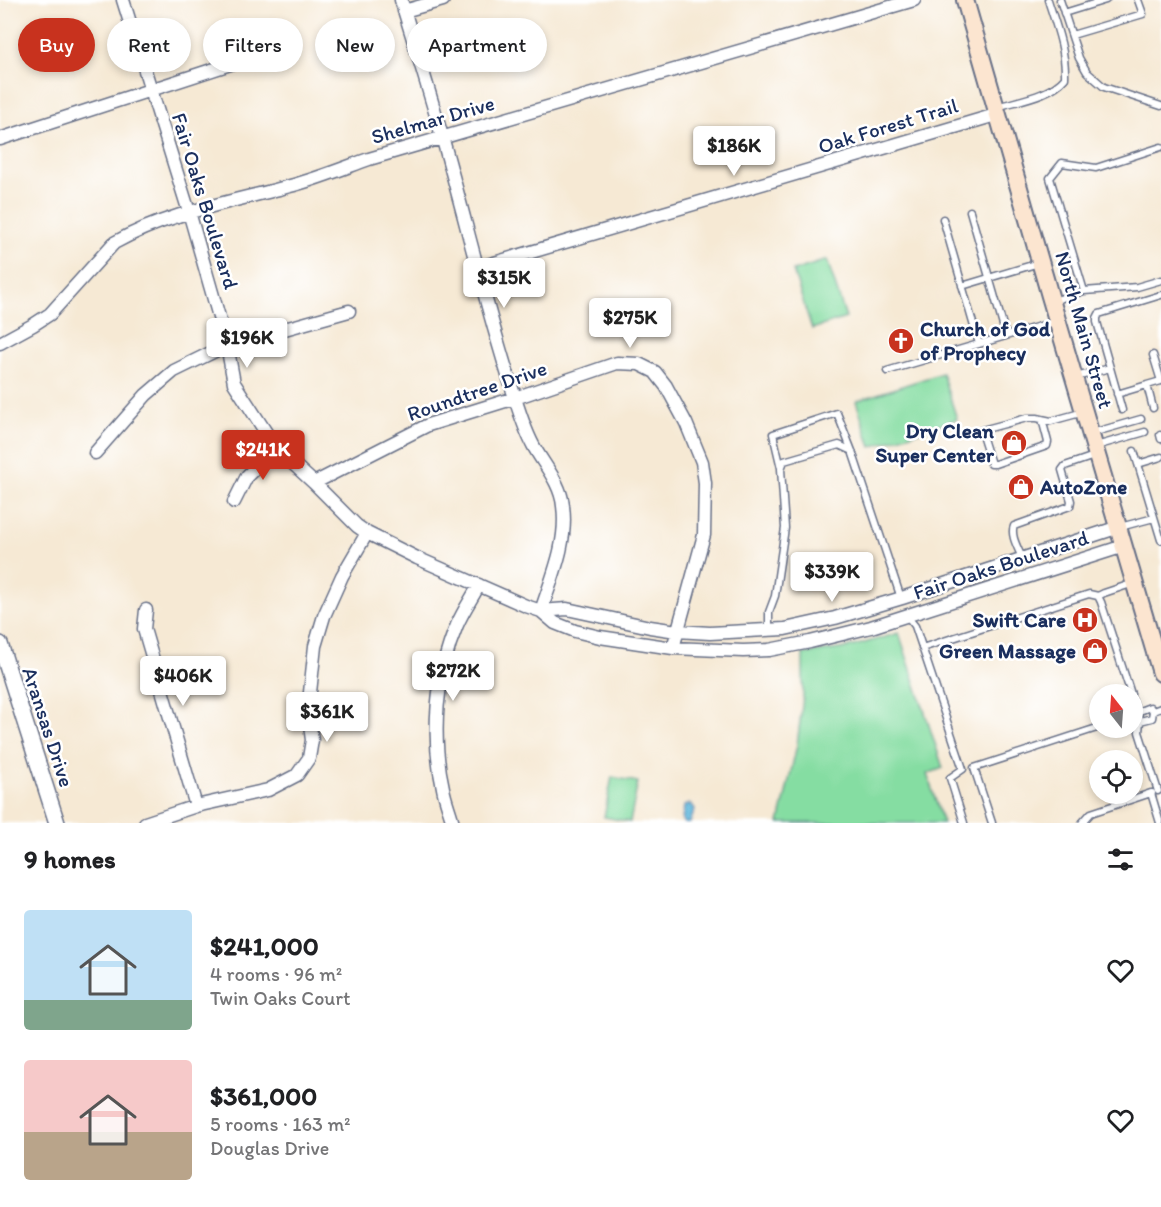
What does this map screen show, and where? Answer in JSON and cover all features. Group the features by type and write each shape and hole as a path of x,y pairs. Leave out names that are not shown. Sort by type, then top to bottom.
{"main road":[{"name":"North Main Street","path":"965,0 1161,673"}],"street":[{"name":"Fair Oaks Boulevard","path":"123,0 189,212 227,345 234,383 276,448 367,533 417,558 541,612 555,623 575,631 627,642 673,648 743,651 787,647 871,627 1124,546"},
{"path":"443,0 403,6 515,398 532,443 560,491 564,531 562,548 541,612"},
{"name":"Shelmar Drive","path":"0,343 33,326 50,314 114,243 154,224 914,0"},
{"path":"0,139 205,72"},
{"name":"Oak Forest Trail","path":"477,268 998,110"},
{"path":"95,453 146,395 174,371 227,345 349,311"},
{"name":"Roundtree Drive","path":"314,483 428,425 617,363 639,364 655,372 666,386 686,423 702,462 705,483 704,535 673,648"},
{"path":"234,502 248,476 276,448"},
{"name":"Fair Oaks Boulevard","path":"541,612 567,609 677,632 710,633 785,629 835,618 902,598 1119,527"},
{"path":"145,823 196,806 268,790 297,775 309,758 312,740 308,711 315,646 324,616 342,576 367,533"},
{"path":"1022,558 1028,577"},
{"path":"453,823 443,789 436,749 437,707 448,653 457,625 479,585"},
{"path":"902,598 907,616"},
{"path":"146,610 144,629 196,806"},
{"path":"785,629 787,647"},
{"name":"Aransas Drive","path":"0,644 57,823"}],"lane":[{"path":"998,110 1050,90 1060,85 1065,78 1066,66 1061,42 1048,0"},
{"path":"1060,0 1078,58 1087,72 1104,87 1161,106"},
{"path":"1064,13 1106,0"},
{"path":"1072,35 1143,14 1138,0"},
{"path":"1084,291 1050,178 1062,163 1096,168 1161,147"},
{"path":"970,211 1006,336"},
{"path":"943,219 979,344"},
{"path":"962,286 1040,262"},
{"path":"1052,301 1084,291 1137,287 1161,280"},
{"path":"1122,410 1097,318 1100,314 1161,295"},
{"path":"887,371 1057,321"},
{"path":"1118,394 1161,381 1153,355"},
{"path":"1074,378 1110,368"},
{"path":"1147,385 1154,408"},
{"path":"1042,419 1047,446 991,464 982,430 1027,418 1042,419 1052,421 1085,412"},
{"path":"769,630 769,612 775,596 786,528 781,469 772,434 837,413 902,598"},
{"path":"1022,558 1012,533 1014,526 1070,506 1071,501 1063,468 1094,445 1141,419"},
{"path":"1094,445 1145,432"},
{"path":"781,469 784,461 839,445 852,451"},
{"path":"1134,451 1161,540"},
{"path":"1138,464 1161,457"},
{"path":"1119,527 1154,518"},
{"path":"922,648 1089,594 1098,596 1135,583"},
{"path":"1098,596 1128,684"},
{"path":"907,616 915,626 963,769"},
{"path":"1143,710 1150,707 1153,711"},
{"path":"1153,711 1161,708"},
{"path":"1143,720 1152,718 1153,711"},
{"path":"964,823 950,778 963,769 974,768 1089,731"},
{"path":"1141,738 1156,792 1160,823"},
{"path":"974,768 992,823"},
{"path":"1082,823 1091,813 1156,792"}],"green space":[{"path":"827,260 846,318 812,329 793,271"},
{"path":"942,373 957,419 871,447 856,401"},
{"path":"899,633 943,768 927,774 943,823 779,823 797,745 803,697 803,654 847,648"},
{"path":"612,777 638,782 630,822 604,817"}],"water":[{"path":"689,804 695,809 690,823 685,823 682,820 684,806"}],"place":[{"name":"Church of God of Prophecy","path":"901,341"},
{"name":"Dry Clean Super Center","path":"1014,443"},
{"name":"AutoZone","path":"1021,487"},
{"name":"Swift Care","path":"1085,620"},
{"name":"Green Massage","path":"1095,651"}]}
